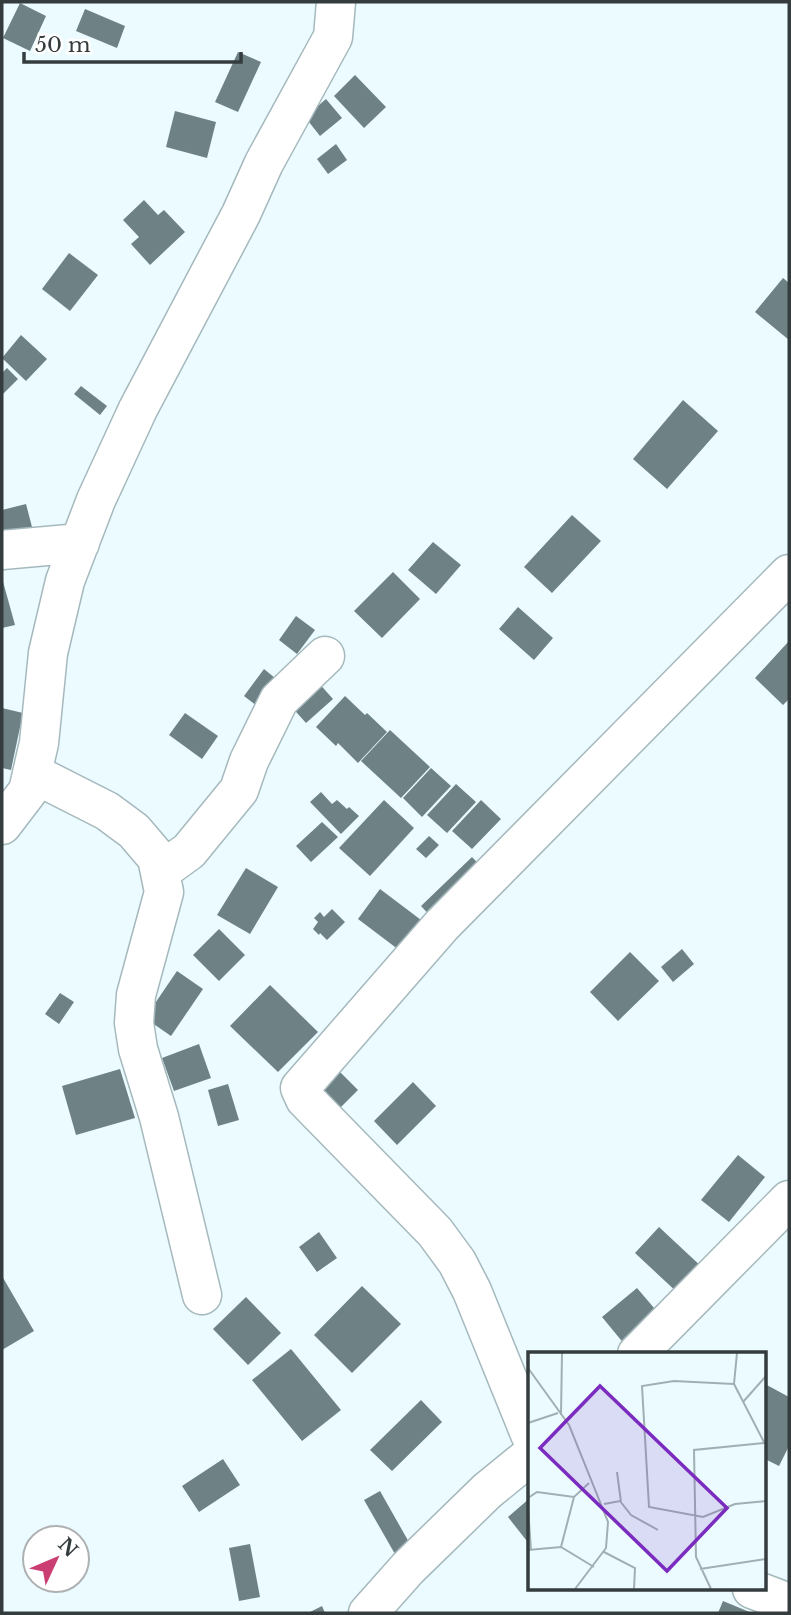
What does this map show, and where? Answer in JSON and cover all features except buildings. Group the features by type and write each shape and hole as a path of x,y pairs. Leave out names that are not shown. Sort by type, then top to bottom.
{"street":[{"path":"2,825 28,791 39,743 48,653 65,581 96,500 144,397 241,214 264,163 333,37 336,2"},
{"path":"2,550 80,542"},
{"path":"528,1429 472,1291 457,1262 435,1232 305,1100 300,1088 442,925 789,574"},
{"path":"160,872 189,851 239,790 249,761 279,700 326,656"},
{"path":"32,773 107,811 134,831 157,858 164,892 136,995 134,1023 138,1049 159,1117 202,1296"},
{"path":"639,1352 789,1200"},
{"path":"368,1613 408,1568 486,1491 528,1458"},
{"path":"755,1590 789,1603"}]}
